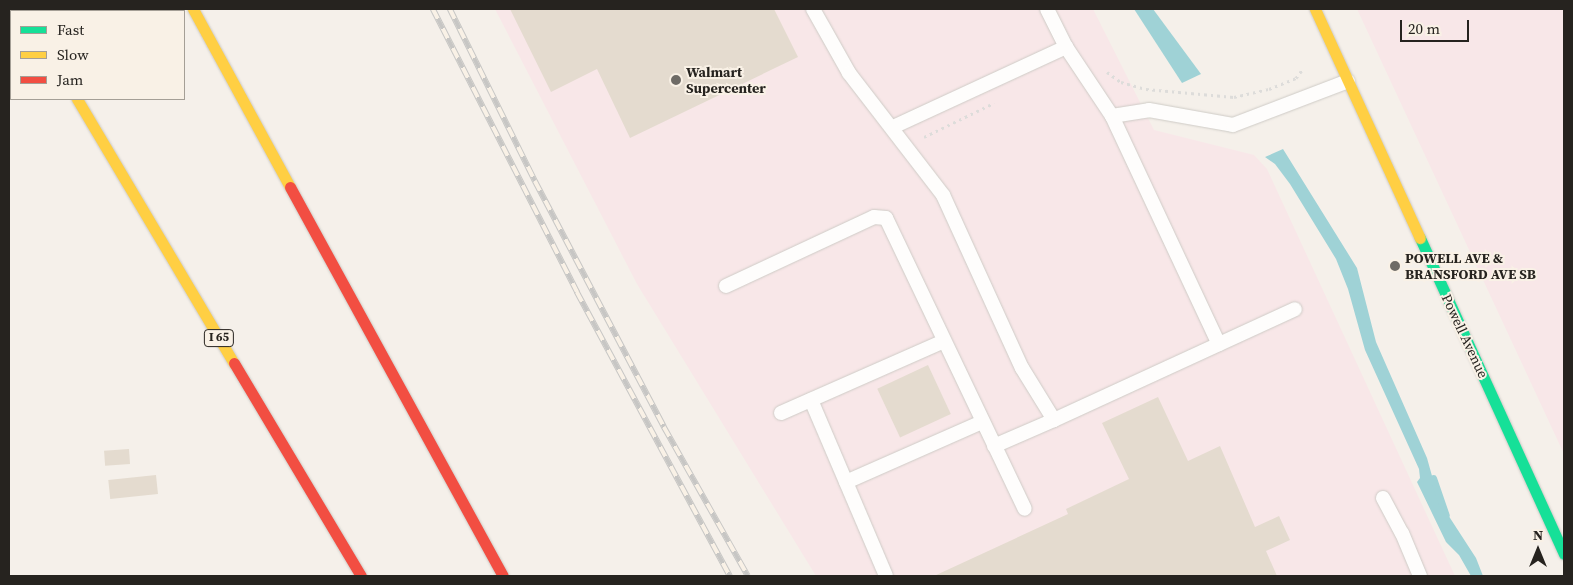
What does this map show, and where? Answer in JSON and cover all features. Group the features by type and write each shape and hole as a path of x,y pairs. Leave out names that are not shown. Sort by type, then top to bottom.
{"main road":[{"path":"193,9 503,576"},
{"name":"Powell Avenue","path":"1315,9 1564,554"},
{"path":"222,35 284,174"},
{"name":"I 65","path":"79,100 361,576"}],"lane":[{"path":"813,9 849,73 893,127 943,195 1022,368 1054,420"},
{"path":"1047,9 1066,47 1112,116 1219,344"},
{"path":"893,127 1066,47"},
{"path":"1112,116 1149,110 1233,126 1348,81"},
{"path":"726,286 874,217 886,218 1025,509"},
{"path":"994,446 1295,309"},
{"path":"781,413 944,340"},
{"path":"811,400 886,576"},
{"path":"846,482 982,422"},
{"path":"1383,498 1402,533 1420,576"}],"path":[{"path":"1101,69 1121,82 1146,89 1234,97 1268,89 1296,78 1302,70"},
{"path":"924,137 1000,100"}],"shaded area":[{"path":"495,9 1093,9 1154,130 1254,155 1267,169 1455,576 816,576 637,284"},
{"path":"1357,9 1564,9 1564,454"}],"water":[{"path":"1134,9 1153,9 1201,74 1182,83"},
{"path":"1283,149 1357,268 1376,342 1427,458 1439,501 1476,558 1483,576 1471,576 1459,555 1446,542 1417,482 1420,478 1419,469 1365,350 1348,289 1336,259 1290,184 1275,164 1265,157"}],"building":[{"name":"Walmart Supercenter","path":"510,9 774,9 798,57 630,138 597,69 551,92"},
{"path":"928,365 951,414 900,438 877,389"},
{"path":"1158,397 1188,461 1220,446 1255,527 1279,516 1290,540 1266,551 1277,576 934,576 1068,514 1066,509 1129,479 1102,423"},
{"path":"129,449 130,464 105,466 104,451"},
{"path":"156,475 158,494 110,499 108,480"}],"waterway":[{"path":"1433,478 1446,515"}],"railway":[{"path":"433,9 577,292 730,576"},
{"path":"450,9 535,181 664,427 748,576"}],"traffic: fast":[{"path":"1420,238 1564,554"}],"traffic: slow":[{"path":"193,9 290,187"},
{"path":"1315,9 1420,238"},
{"path":"78,100 234,363"}],"traffic: jam":[{"path":"290,187 503,576"},
{"path":"234,363 361,576"}],"place":[{"name":"Walmart Supercenter","path":"676,80"},
{"name":"POWELL AVE & BRANSFORD AVE SB","path":"1395,266"}]}
